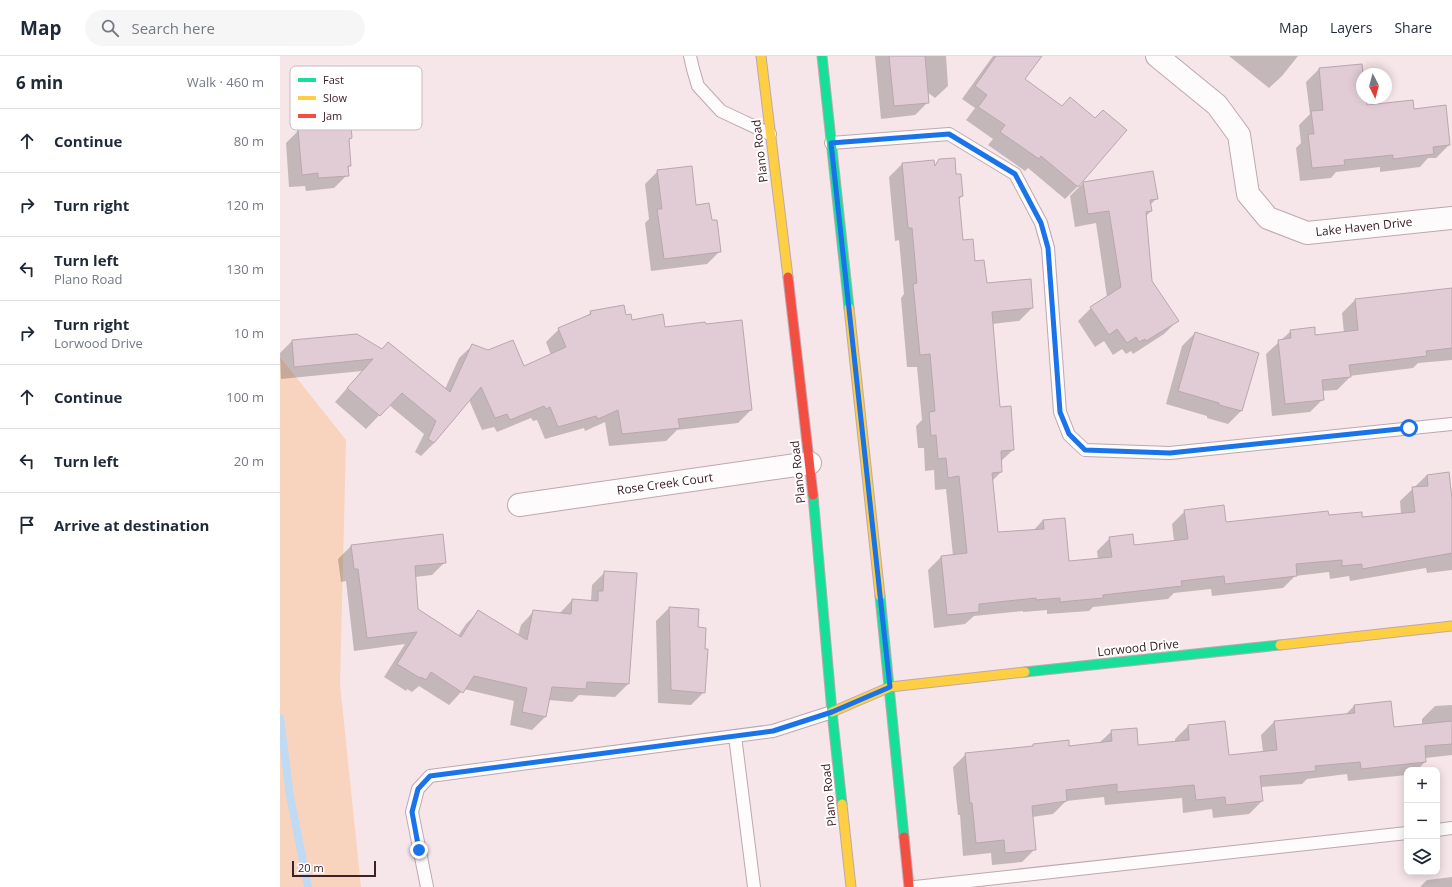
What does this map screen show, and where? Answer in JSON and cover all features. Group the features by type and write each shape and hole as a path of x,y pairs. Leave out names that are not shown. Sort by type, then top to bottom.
{"main road":[{"name":"Plano Road","path":"761,56 810,463 832,712 851,887"},
{"path":"822,56 890,687 909,887"},
{"name":"Lorwood Drive","path":"832,712 890,687 1452,626"}],"street":[{"name":"Lake Haven Drive","path":"1157,56 1217,105 1239,135 1248,194 1268,218 1307,233 1452,218"},
{"name":"Rose Creek Court","path":"519,505 810,463"}],"lane":[{"path":"690,56 692,69 698,86 721,111 770,134"},
{"path":"831,143 949,134 1015,174 1041,223 1048,248 1060,412 1069,434 1085,450 1170,453 1452,424"},
{"path":"427,887 412,812 418,789 430,776 773,731 832,712"},
{"path":"735,736 754,887"},
{"path":"1440,830 1452,828"},
{"path":"915,887 1404,833"}],"shaded area":[{"path":"280,357 346,440 340,684 361,887 280,887"}],"building":[{"path":"889,56 925,56 929,103 894,106"},
{"path":"996,56 1042,56 1025,79 1062,106 1070,97 1095,118 1103,110 1127,130 1078,187 1041,156 1039,159 1000,132 1005,125 978,107 987,95 975,86"},
{"path":"1362,64 1362,68 1356,68 1356,104 1392,104 1392,102 1413,100 1414,109 1446,105 1450,145 1433,147 1434,154 1393,159 1393,155 1344,160 1345,165 1312,168 1308,134 1314,134 1311,111 1323,110 1319,68"},
{"path":"298,130 351,130 352,138 349,139 351,166 348,166 349,176 318,178 318,173 302,175"},
{"path":"955,158 956,174 961,174 963,196 959,197 963,240 973,239 975,261 984,260 987,283 1031,279 1033,308 992,312 1000,407 1011,406 1014,450 1001,451 1002,472 992,473 998,532 1044,529 1043,520 1065,518 1069,561 1112,557 1109,537 1133,534 1134,545 1188,539 1184,510 1224,505 1226,522 1328,511 1329,515 1362,512 1362,517 1415,512 1412,487 1428,486 1427,475 1449,472 1452,499 1452,553 1362,569 1362,564 1342,566 1342,560 1296,564 1297,576 1225,584 1224,576 1181,581 1182,586 1103,595 1103,598 1060,602 1060,598 1036,600 1036,598 979,604 979,612 947,615 941,556 967,553 959,476 948,478 946,458 938,459 936,435 931,436 929,412 935,411 930,354 920,355 913,284 917,283 912,228 908,228 902,163 934,160 935,166 939,159"},
{"path":"692,166 696,205 709,203 712,220 717,220 721,252 664,259 657,209 662,209 657,170"},
{"path":"1153,171 1158,199 1150,200 1152,211 1146,212 1152,281 1179,321 1146,341 1145,339 1139,342 1136,337 1127,343 1117,329 1109,335 1090,307 1121,287 1109,211 1088,214 1083,182"},
{"path":"1452,288 1452,348 1426,351 1427,356 1349,365 1351,377 1322,380 1324,400 1285,404 1278,340 1291,338 1290,330 1315,327 1315,335 1358,330 1355,299"},
{"path":"624,305 626,315 631,314 632,320 663,314 665,327 705,322 706,324 742,320 752,410 678,419 680,428 622,434 618,410 598,419 596,416 558,427 550,407 546,409 544,406 510,420 507,414 495,418 481,387 434,443 428,439 436,421 402,393 380,416 347,388 373,359 294,367 292,340 357,334 382,349 388,342 450,392 472,344 488,350 513,340 524,366 566,347 558,328 591,314 590,311"},
{"path":"1195,332 1259,353 1242,411 1178,391"},
{"path":"443,534 446,563 415,566 418,609 461,637 478,610 527,640 533,610 571,614 572,599 598,601 598,591 603,591 604,571 637,573 629,684 587,682 586,689 552,687 546,717 522,712 527,688 474,676 463,693 431,672 426,680 397,664 417,632 367,638 358,569 354,569 351,545"},
{"path":"669,607 699,609 698,627 706,628 705,649 708,649 705,693 671,690"},
{"path":"1391,701 1394,727 1452,721 1452,744 1425,746 1426,762 1361,769 1360,762 1315,766 1316,771 1260,776 1263,801 1226,805 1225,797 1196,800 1194,785 1117,792 1117,784 1066,790 1067,801 1032,806 1036,850 1005,853 1004,840 976,843 965,753 1033,746 1033,744 1069,740 1069,746 1112,741 1111,730 1137,728 1138,745 1189,740 1188,725 1225,721 1229,755 1277,750 1274,721 1355,713 1354,705"}],"waterway":[{"path":"280,718 290,796 308,887"}],"traffic: fast":[{"path":"822,56 849,308"},
{"path":"813,495 832,712 842,804"},
{"path":"880,596 904,837"},
{"path":"1025,672 1280,645"}],"traffic: slow":[{"path":"761,56 788,277"},
{"path":"849,308 880,596"},
{"path":"1280,645 1452,626"},
{"path":"832,712 890,687 1025,672"},
{"path":"842,804 851,887"}],"traffic: jam":[{"path":"788,277 813,495"},
{"path":"904,837 909,887"}],"route":[{"path":"419,850 412,812 418,789 430,776 773,731 832,712 890,687 831,143 949,134 1015,174 1041,223 1048,248 1060,412 1069,434 1085,450 1170,453 1409,428"}]}
